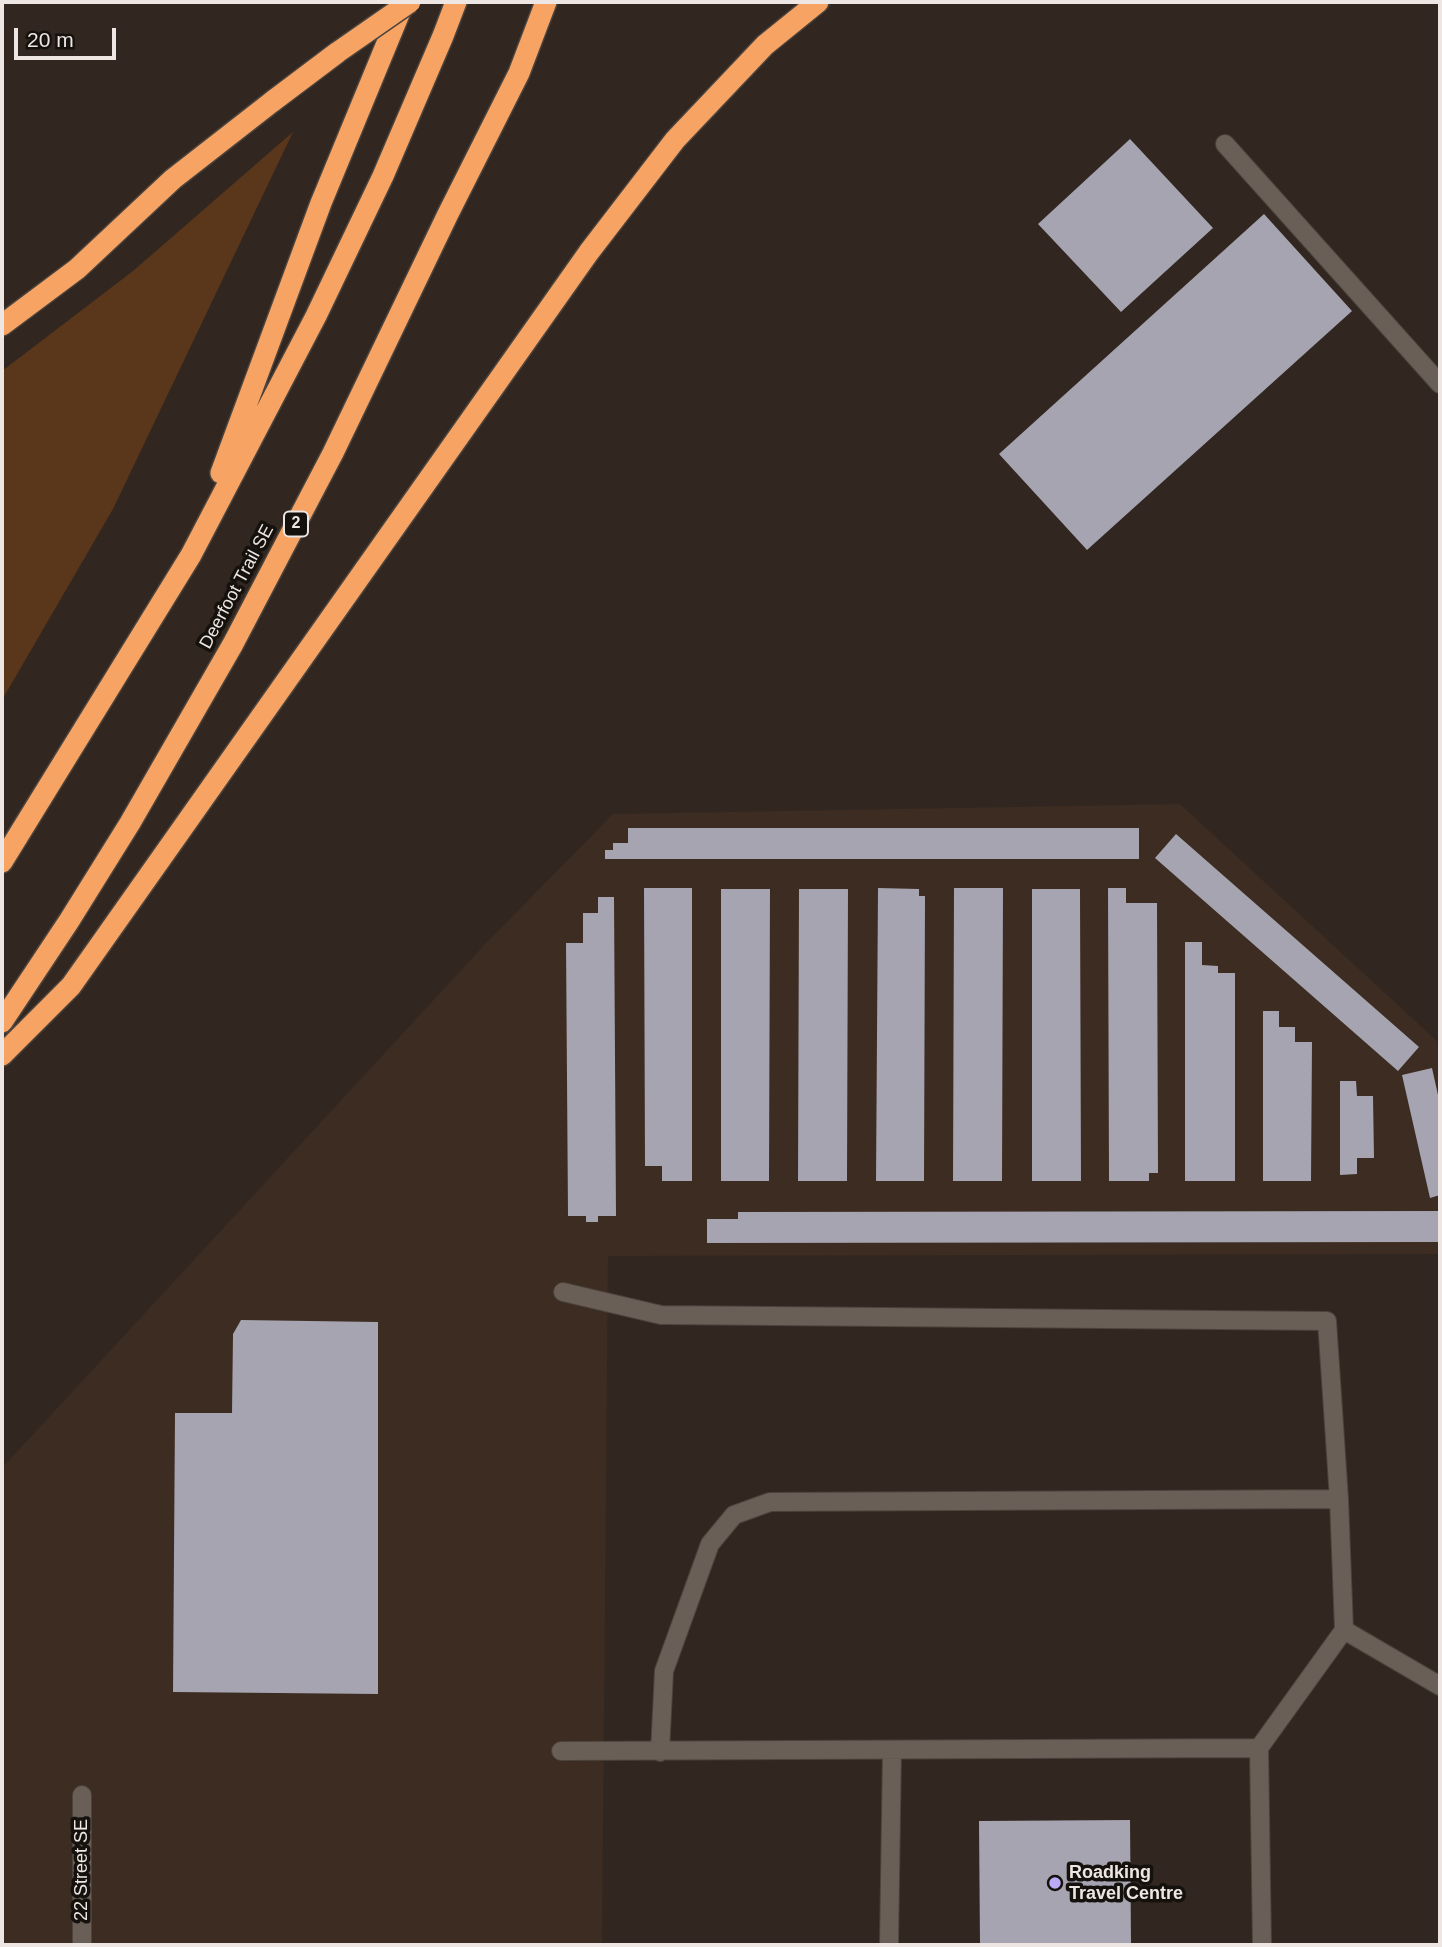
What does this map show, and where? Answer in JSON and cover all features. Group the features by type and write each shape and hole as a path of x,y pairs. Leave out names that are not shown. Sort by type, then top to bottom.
{"highway":[{"path":"191,555 321,203 404,2"},
{"path":"2,325 76,269 173,179 338,52 410,2"},
{"path":"2,862 191,555 316,316 383,176 456,2"},
{"name":"Deerfoot Trail SE","path":"2,1022 130,822 233,644 333,453 519,73 546,2"},
{"path":"2,1055 71,986 549,309 667,150 765,45 818,2"}],"street":[{"path":"1225,144 1440,384"},
{"path":"562,1292 661,1315 1327,1321 1339,1499 1344,1630 1259,1748 1262,1945"},
{"path":"660,1752 664,1671 710,1544 734,1515 770,1502 1339,1499"},
{"path":"1344,1630 1440,1686"},
{"path":"561,1751 1259,1748"},
{"path":"889,1945 892,1750"},
{"name":"22 Street SE","path":"82,1795 82,1945"}],"shaded area":[{"path":"293,132 113,509 2,700 2,371 133,271"},
{"path":"1180,804 1437,1041 1440,1063 1440,1254 608,1256 602,1945 2,1945 2,1468 487,942 613,814"}],"building":[{"path":"1130,139 1213,228 1121,312 1038,224"},
{"path":"1264,214 1352,311 1087,550 999,454"},
{"path":"628,828 1139,828 1139,859 605,859 605,850 613,850 613,843 628,843"},
{"path":"1176,834 1419,1047 1398,1071 1155,858"},
{"path":"644,888 692,888 692,1181 662,1181 662,1166 645,1166"},
{"path":"878,888 919,889 919,896 925,896 924,1181 876,1181"},
{"path":"954,888 1003,888 1002,1181 953,1181"},
{"path":"1108,888 1126,888 1126,903 1157,903 1158,1173 1149,1173 1149,1181 1109,1181"},
{"path":"721,889 770,889 769,1181 721,1181"},
{"path":"799,889 848,889 847,1181 798,1181"},
{"path":"1032,889 1080,889 1081,1181 1032,1181"},
{"path":"598,897 614,897 616,1216 598,1216 598,1222 586,1222 586,1216 568,1216 566,943 583,943 583,913 598,913"},
{"path":"1185,942 1202,942 1202,965 1218,966 1218,973 1235,973 1235,1181 1185,1181"},
{"path":"1263,1011 1279,1011 1279,1027 1295,1027 1295,1042 1312,1042 1311,1181 1263,1181"},
{"path":"1432,1068 1440,1104 1440,1195 1430,1198 1402,1075"},
{"path":"1340,1081 1356,1081 1357,1096 1373,1096 1374,1158 1357,1158 1357,1174 1340,1175"},
{"path":"1440,1211 1440,1242 707,1243 707,1219 738,1219 738,1212"},
{"path":"241,1320 378,1322 378,1694 173,1692 175,1413 232,1413 233,1334"},
{"name":"Roadking Travel Centre","path":"1130,1820 1131,1945 980,1945 979,1821"}],"place":[{"name":"Roadking Travel Centre","path":"1055,1883"}]}
